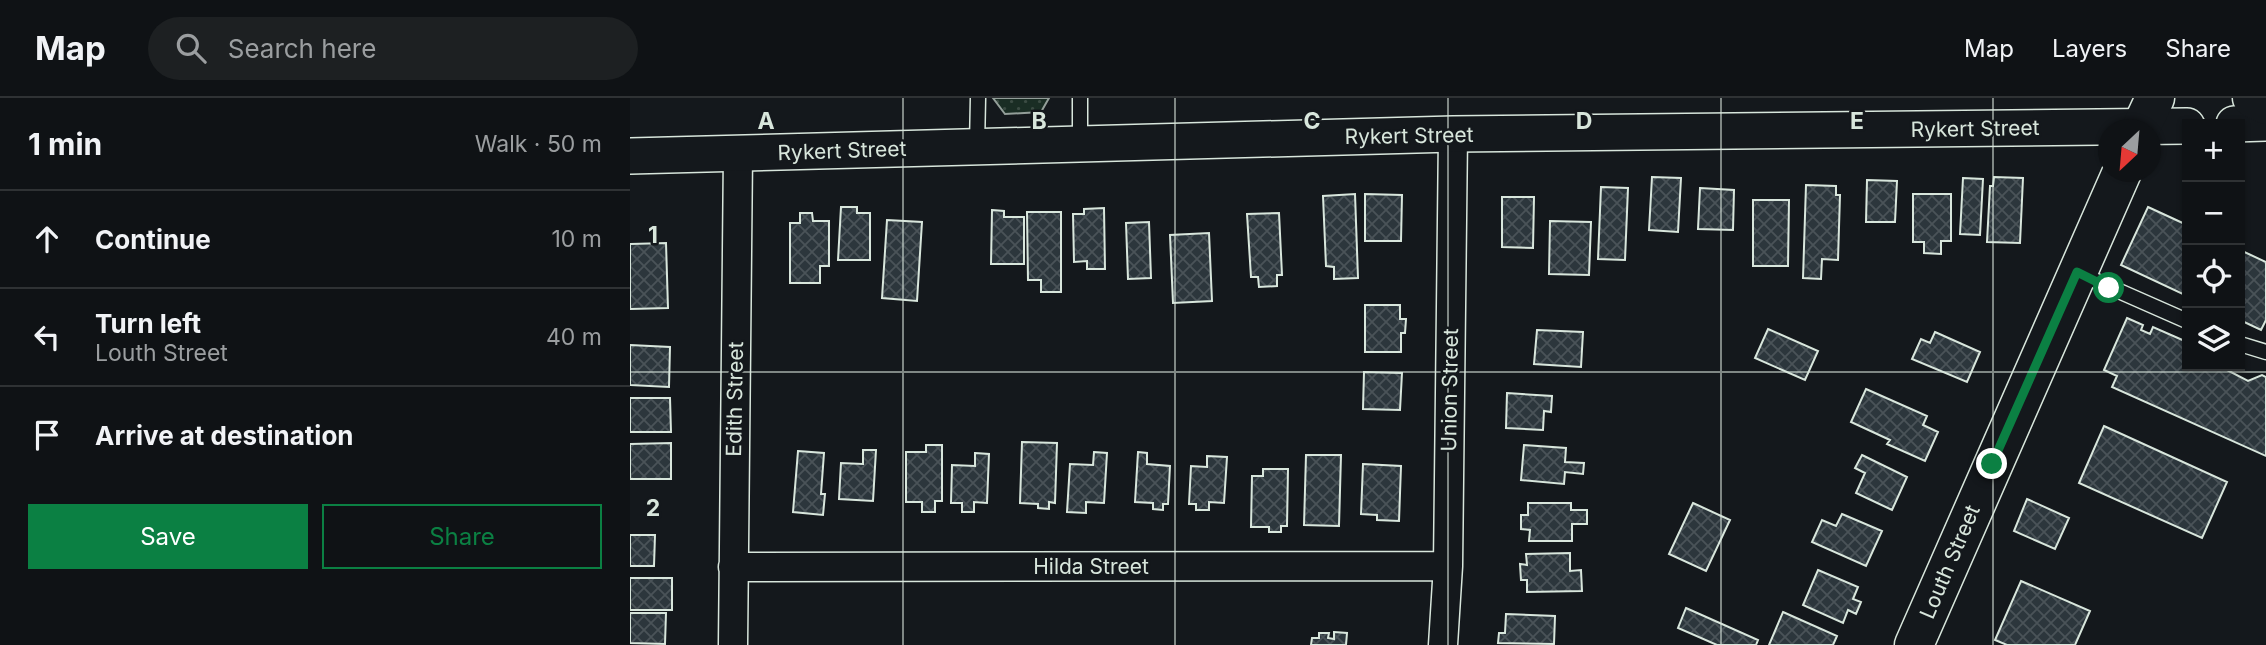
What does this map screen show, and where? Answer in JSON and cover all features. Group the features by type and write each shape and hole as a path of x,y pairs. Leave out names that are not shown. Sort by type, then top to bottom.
{"main road":[{"path":"2252,98 2266,105"},
{"name":"Louth Street","path":"1914,645 2118,182"}],"street":[{"name":"Rykert Street","path":"630,156 2145,118 2182,125"},
{"path":"2245,124 2266,123"},
{"name":"Union Street","path":"1443,645 1448,566 1452,134"},
{"name":"Edith Street","path":"733,645 738,153"},
{"name":"Hilda Street","path":"733,567 1448,566"}],"lane":[{"path":"977,147 978,98"},
{"path":"1080,98 1080,144"},
{"path":"2077,272 2182,319"},
{"path":"2245,346 2266,352"}],"green space":[{"path":"993,98 1049,98 1041,112 1005,114"}],"building":[{"path":"1652,177 1681,178 1678,232 1649,230"},
{"path":"1994,177 2023,178 2020,243 1987,242 1990,186 1993,186"},
{"path":"1963,178 1983,179 1980,235 1960,234"},
{"path":"1867,180 1897,181 1895,222 1866,222"},
{"path":"1806,185 1836,186 1836,195 1840,195 1838,260 1822,259 1821,279 1803,278"},
{"path":"1601,187 1628,188 1625,260 1598,259"},
{"path":"1700,188 1734,190 1733,230 1698,229"},
{"path":"1355,194 1358,278 1334,279 1334,267 1326,266 1323,196"},
{"path":"1365,194 1402,195 1401,241 1365,241"},
{"path":"1913,194 1951,194 1951,241 1941,241 1941,254 1924,253 1924,242 1913,242"},
{"path":"1502,197 1534,197 1533,248 1502,247"},
{"path":"1753,200 1789,200 1788,266 1753,266"},
{"path":"841,207 857,207 857,213 870,213 870,260 838,260"},
{"path":"2148,207 2182,223 2182,294 2121,265"},
{"path":"1104,208 1105,269 1087,269 1087,261 1074,262 1073,214 1084,214 1084,209"},
{"path":"992,210 1004,211 1004,217 1024,217 1024,264 991,264"},
{"path":"1027,212 1061,212 1061,292 1041,292 1041,280 1028,280"},
{"path":"800,213 812,213 813,221 829,221 829,266 820,266 820,283 790,283 790,223 800,223"},
{"path":"1279,213 1282,275 1277,275 1277,286 1259,287 1258,277 1251,277 1247,214"},
{"path":"887,220 922,222 917,301 882,298"},
{"path":"1550,221 1591,222 1589,275 1549,274"},
{"path":"1149,222 1151,278 1128,279 1126,223"},
{"path":"1209,233 1212,301 1173,303 1170,235"},
{"path":"666,243 668,308 630,309 630,244"},
{"path":"2245,252 2266,262 2266,320 2261,330 2245,322"},
{"path":"1365,305 1400,305 1400,319 1406,319 1405,333 1401,333 1401,352 1365,352"},
{"path":"2127,318 2143,325 2141,330 2150,334 2153,327 2182,340 2182,371 2229,371 2248,381 2262,375 2266,377 2266,456 2112,387 2117,376 2104,370"},
{"path":"1768,329 1818,351 1805,380 1755,358"},
{"path":"1537,330 1583,332 1581,367 1534,364"},
{"path":"1935,332 1980,352 1967,382 1912,359 1921,339 1930,343"},
{"path":"630,345 670,347 669,387 630,385"},
{"path":"1364,372 1402,373 1400,410 1363,409"},
{"path":"1866,389 1927,416 1923,425 1938,432 1925,461 1887,444 1890,440 1851,422"},
{"path":"1507,393 1552,396 1551,412 1544,411 1543,430 1506,428"},
{"path":"630,398 670,398 671,432 630,432"},
{"path":"2104,426 2227,482 2202,538 2079,483"},
{"path":"1022,442 1057,443 1055,503 1049,502 1049,509 1038,508 1038,504 1020,503"},
{"path":"671,443 671,479 630,479 630,444"},
{"path":"926,445 942,445 942,501 935,501 935,512 922,512 922,502 906,502 906,452 926,452"},
{"path":"1524,445 1566,448 1565,462 1584,463 1583,474 1565,472 1564,484 1521,480"},
{"path":"863,450 876,450 873,501 839,499 841,463 863,464"},
{"path":"798,451 824,453 821,494 825,494 823,515 793,512"},
{"path":"1094,452 1107,453 1104,503 1086,502 1086,513 1067,512 1070,464 1093,465"},
{"path":"1138,452 1147,453 1147,464 1170,466 1168,504 1163,504 1163,510 1153,509 1153,503 1135,502"},
{"path":"975,453 989,454 987,503 974,502 974,512 962,512 962,503 951,503 952,465 975,466"},
{"path":"1306,455 1341,455 1339,526 1304,525"},
{"path":"1862,455 1907,477 1892,510 1856,493 1865,473 1855,468"},
{"path":"1207,456 1227,457 1224,503 1209,502 1209,510 1196,510 1196,504 1189,504 1191,466 1207,467"},
{"path":"1363,464 1401,466 1399,521 1377,520 1377,515 1361,514"},
{"path":"1263,469 1288,469 1287,526 1281,526 1281,532 1269,532 1269,527 1251,527 1252,476 1263,476"},
{"path":"2027,499 2069,518 2055,549 2014,531"},
{"path":"1528,503 1571,503 1571,510 1587,510 1587,524 1572,524 1572,541 1529,541 1530,530 1521,529 1521,515 1528,515"},
{"path":"1693,503 1730,520 1706,571 1669,554"},
{"path":"1842,514 1882,531 1866,566 1812,542 1822,520 1836,526"},
{"path":"630,535 655,535 654,566 630,566"},
{"path":"1570,553 1570,571 1581,570 1582,591 1527,592 1527,580 1521,580 1520,564 1527,565 1526,554"},
{"path":"1818,570 1858,587 1853,599 1861,602 1856,614 1848,610 1843,623 1803,605"},
{"path":"630,578 672,578 672,610 630,610"},
{"path":"2021,581 2090,611 2075,645 2007,645 1995,640"},
{"path":"1686,608 1758,640 1756,645 1717,645 1678,628"},
{"path":"1783,612 1837,636 1833,645 1769,645"},
{"path":"630,613 666,613 665,644 630,643"},
{"path":"1506,614 1555,616 1554,644 1498,643 1499,633 1505,633"},
{"path":"1334,632 1347,633 1346,645 1311,645 1312,638 1319,638 1319,633 1329,633 1328,638 1334,639"}],"route":[{"path":"1992,464 2077,272 2109,288"}]}
